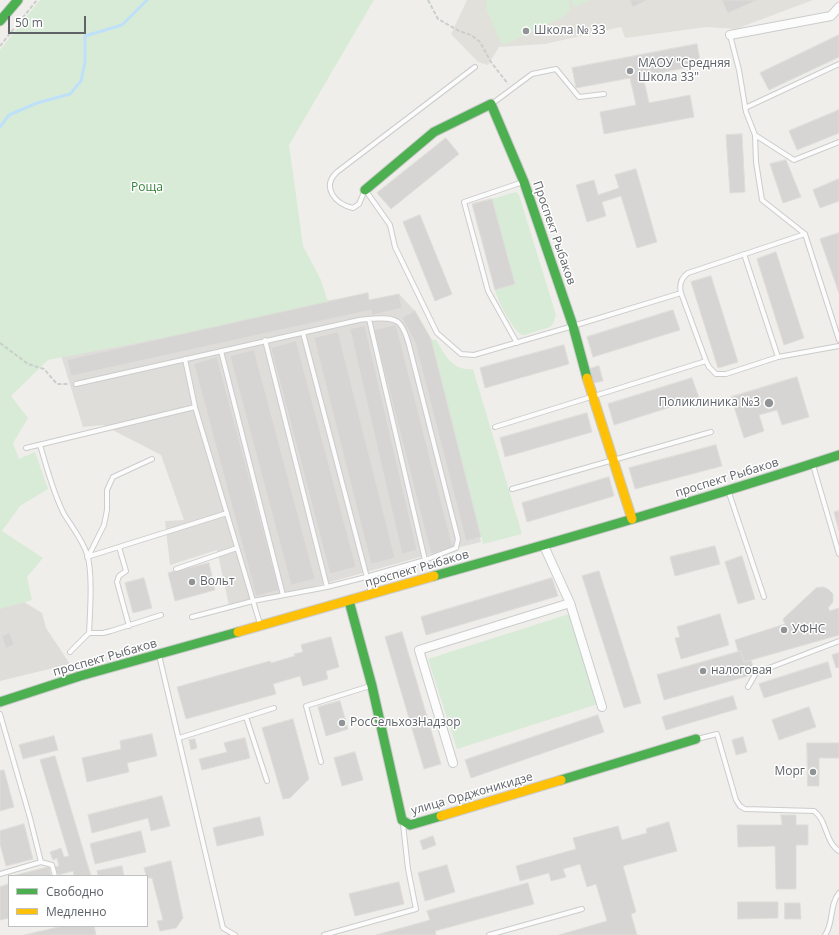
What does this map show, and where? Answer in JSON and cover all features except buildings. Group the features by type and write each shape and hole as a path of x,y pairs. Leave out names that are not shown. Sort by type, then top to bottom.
{"street":[{"path":"0,21 18,0"},
{"path":"730,35 831,16 839,7"},
{"path":"365,190 434,132 491,104"},
{"name":"Проспект Рыбаков","path":"491,104 524,182 573,326 593,398 632,520"},
{"name":"проспект Рыбаков","path":"0,702 80,676 544,546 728,491 839,455"},
{"path":"544,546 570,604 602,707"},
{"name":"улица Орджоникидзе","path":"349,601 372,686 402,820 410,825 696,739"},
{"path":"453,763 418,650 570,604"}],"lane":[{"path":"730,35 739,70 745,108 755,135 756,162 762,200 805,234 839,340"},
{"path":"745,108 839,64"},
{"path":"365,190 359,204 353,208 341,204 333,197 331,192 331,182 334,174 475,68"},
{"path":"491,104 532,74 556,69 579,97 604,94"},
{"path":"755,135 794,160 839,142"},
{"path":"517,343 488,291 464,202 524,182"},
{"path":"365,190 390,225 396,247 437,333 461,354 474,355 680,293"},
{"path":"805,234 688,273 682,278 680,293 706,361 712,371 716,374 726,374 778,357 839,346"},
{"path":"744,254 778,357"},
{"path":"369,319 425,560"},
{"path":"76,384 265,340 369,319 396,320 404,331 409,345 458,544 454,549 425,560 366,577 327,587 253,600 192,618"},
{"path":"303,333 371,594"},
{"path":"265,340 327,587"},
{"path":"221,351 283,595"},
{"path":"185,359 195,407 260,626"},
{"path":"495,427 593,398 706,361"},
{"path":"26,448 195,407"},
{"path":"512,489 711,432"},
{"path":"40,445 64,514 75,530 88,557 90,573 89,633 70,652"},
{"path":"88,557 104,525 107,490 113,477 152,459"},
{"path":"812,463 839,554"},
{"path":"728,491 764,597"},
{"path":"88,557 227,514"},
{"path":"119,547 126,571 119,576 117,582 129,626"},
{"path":"176,569 237,548"},
{"path":"89,633 103,633 161,615"},
{"path":"748,687 756,673 839,641"},
{"path":"159,655 223,928 235,935"},
{"path":"321,762 306,706 372,686"},
{"path":"179,738 274,708"},
{"path":"0,714 2,730 30,818 41,862"},
{"path":"246,717 267,781"},
{"path":"696,739 717,734 736,800 740,806 745,809 814,811 820,818 834,847 839,851"},
{"path":"324,935 416,909 408,869 402,820"},
{"path":"0,874 41,862 52,865 55,875"},
{"path":"825,935 829,930 834,901 839,893"},
{"path":"489,935 582,909"}],"path":[{"path":"0,46 37,0"},
{"path":"428,0 438,19 459,32 471,35 480,42 491,62 512,89"},
{"path":"0,343 28,364 44,369 57,384 76,384"}],"shaded area":[{"name":"Школа № 33","path":"467,0 813,0 736,29 706,27 625,38 621,27 545,44 499,47 488,65 478,62 451,34"},
{"path":"368,293 369,300 399,294 415,311 431,339 481,542 431,554 230,610 217,550 170,565 165,521 184,520 161,455 103,425 83,427 60,352"},
{"path":"24,602 42,613 46,628 70,664 0,681 0,608"}],"green space":[{"name":"Роща","path":"40,0 374,0 289,145 303,246 321,280 328,302 204,330 48,360 11,396 28,418 13,443 19,459 35,452 48,489 20,506 2,531 43,558 27,577 32,600 0,609 0,50"},
{"path":"487,0 569,0 570,9 565,16 506,44 500,41 486,8"},
{"path":"571,0 590,0 574,7"},
{"path":"516,192 519,195 556,315 553,324 550,327 525,335 521,335 509,320 499,302 495,290 515,284 492,199"},
{"path":"431,339 436,340 450,361 455,365 460,368 473,369 522,534 483,544"},
{"path":"569,614 598,704 457,749 428,659"}],"waterway":[{"path":"0,127 9,115 37,103 70,94 81,81 85,62 85,36 122,25 147,0"}],"traffic: fast":[{"path":"0,21 18,0"},
{"path":"365,190 434,132 491,104 524,182 573,326 587,378"},
{"path":"434,576 637,518 839,455"},
{"path":"349,601 372,686 402,820 410,825 441,816"},
{"path":"0,702 80,676 238,632"},
{"path":"561,780 696,739"}],"traffic: slow":[{"path":"587,378 632,519"},
{"path":"238,632 434,576"},
{"path":"441,816 561,780"}],"place":[{"name":"Школа № 33","path":"526,31"},
{"name":"МАОУ \"Средняя Школа 33\"","path":"630,71"},
{"name":"Поликлиника №3","path":"769,403"},
{"name":"Вольт","path":"192,582"},
{"name":"УФНС","path":"784,630"},
{"name":"налоговая","path":"703,671"},
{"name":"РосСельхозНадзор","path":"342,723"},
{"name":"Морг","path":"813,772"}]}
